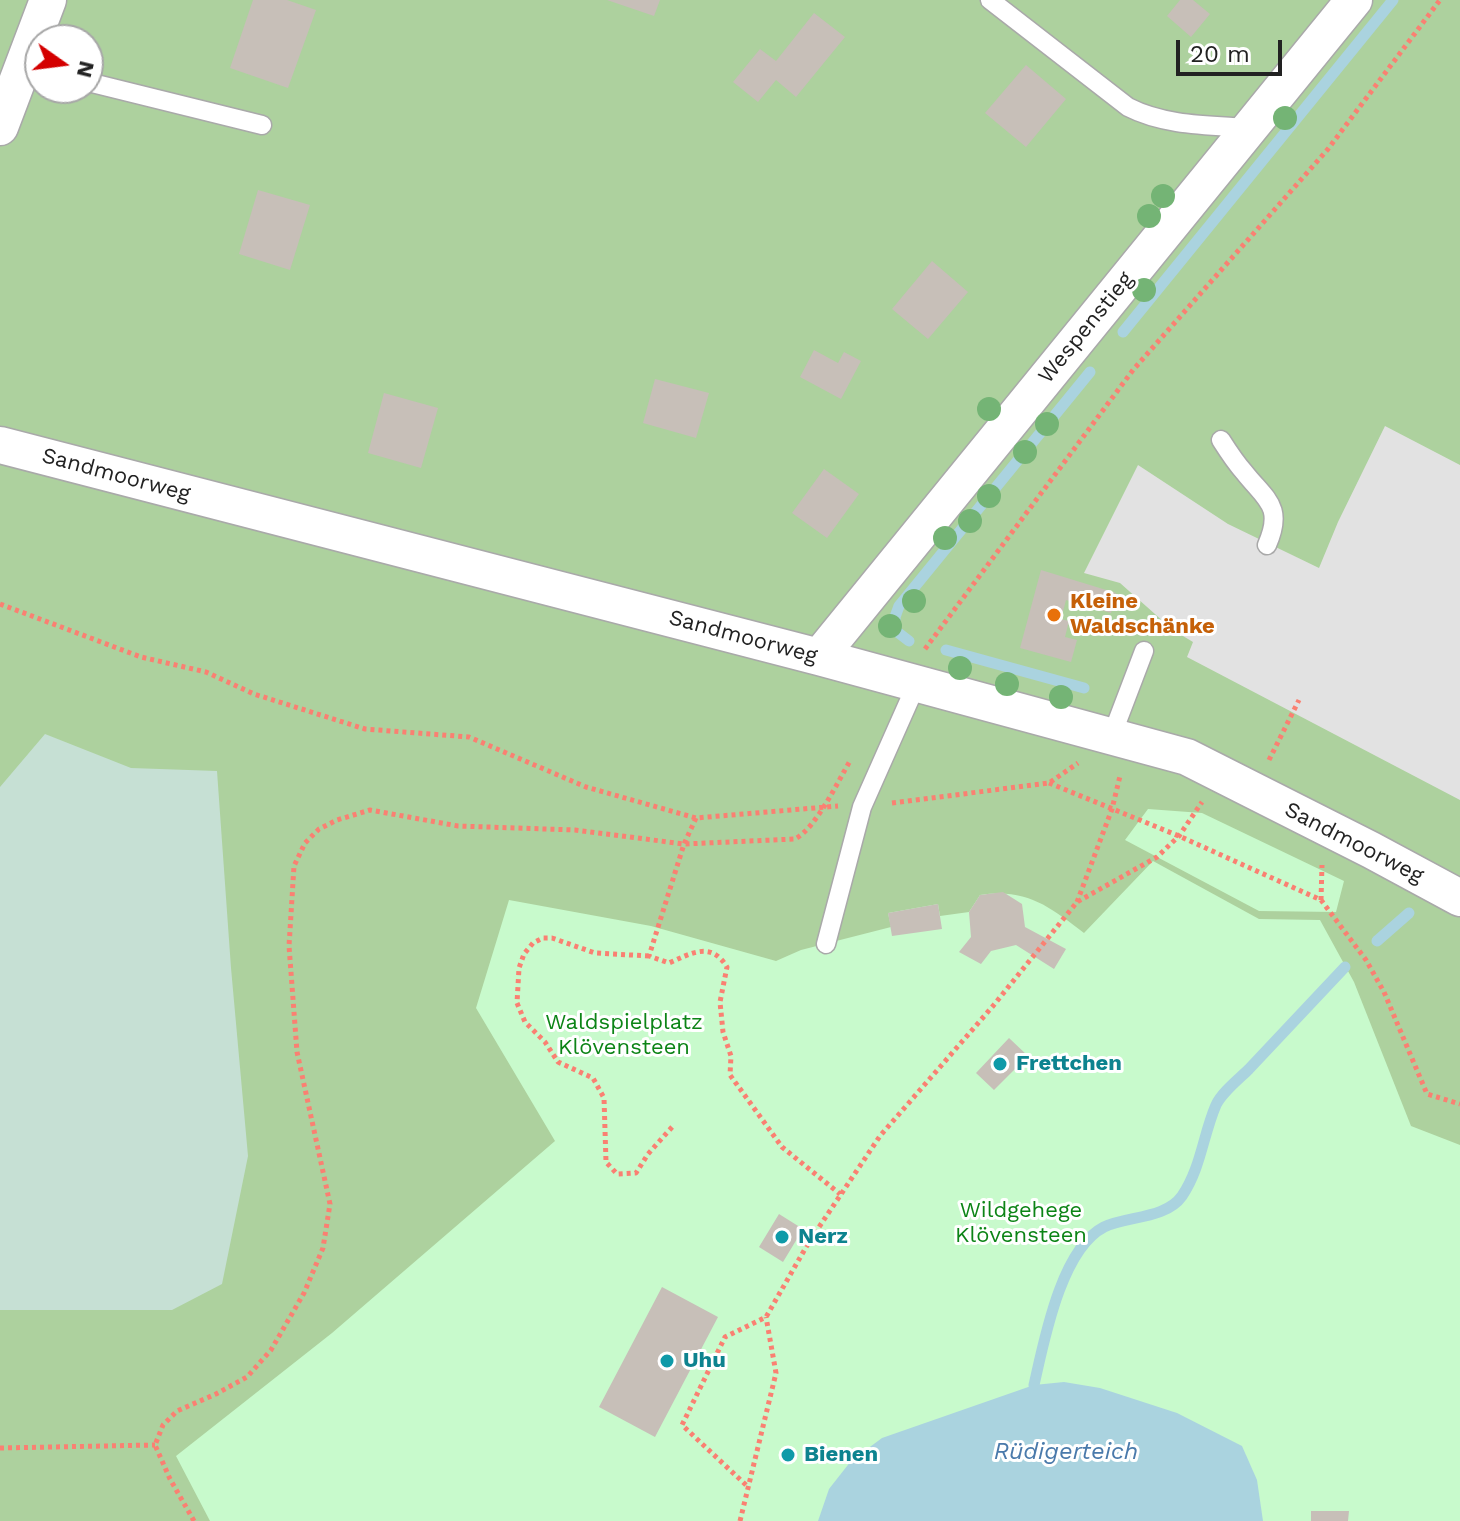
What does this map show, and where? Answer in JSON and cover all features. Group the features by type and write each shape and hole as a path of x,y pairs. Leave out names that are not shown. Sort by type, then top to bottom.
{"street":[{"path":"42,24 48,0"},
{"name":"Wespenstieg","path":"819,657 1354,0"},
{"path":"0,127 24,81"},
{"name":"Sandmoorweg","path":"0,445 819,657 1187,757 1460,898"}],"lane":[{"path":"990,0 1128,107 1145,116 1191,124 1250,128"},
{"path":"104,86 262,125"},
{"path":"1221,440 1244,473 1269,499 1274,529 1267,545"},
{"path":"1121,738 1144,651"},
{"path":"826,944 862,807 917,683"}],"path":[{"path":"0,604 141,657 206,672 254,694 365,729 469,737 586,787 696,818 822,805 862,807 1049,783 1179,836 1321,900 1366,960 1384,992 1427,1094 1460,1104"},
{"path":"1253,792 1299,700"},
{"path":"746,1485 682,1425 725,1337 766,1317 809,1242 880,1136 993,1006 1077,902 1112,809 1121,738"},
{"path":"1077,902 1157,857 1179,836 1221,775"},
{"path":"649,956 684,844 696,818"},
{"path":"194,1521 155,1445 163,1425 177,1411 247,1377 271,1350 304,1293 323,1248 330,1204 297,1052 289,946 294,866 305,843"},
{"path":"673,1126 636,1173 617,1174 606,1162 604,1098 593,1078 558,1062 545,1042 525,1022 517,1003 519,968 524,954 533,943 552,938 595,953 649,956 669,963 695,952 711,952 721,958 727,967 720,1002 723,1032 731,1056 730,1075 782,1147 840,1194"},
{"path":"740,1521 746,1485 776,1373 766,1317"},
{"path":"0,1448 155,1445"}],"green space":[{"name":"Waldspielplatz Klövensteen","path":"0,0 1460,0 1460,1521 0,1521"},
{"path":"45,734 131,768 217,771 248,1156 222,1284 172,1310 0,1310 0,787"},
{"path":"1148,809 1202,813 1344,881 1336,912 1259,911 1125,840"},
{"name":"Wildgehege Klövensteen","path":"1153,861 1259,919 1320,920 1354,982 1411,1126 1460,1145 1460,1521 210,1521 176,1456 332,1333 555,1141 476,1008 509,900 651,926 776,961 801,950 891,927 888,913 938,904 940,916 969,912 980,895 1011,894 1036,901 1084,933"}],"shaded area":[{"path":"1385,426 1460,465 1460,800 1187,657 1193,642 1173,630 1120,583 1084,573 1138,465 1228,524 1319,568"}],"water":[{"name":"Rüdigerteich","path":"1064,1382 1100,1388 1177,1413 1242,1446 1257,1480 1263,1521 818,1521 829,1489 851,1461 882,1438 1034,1385"}],"building":[{"path":"253,0 287,0 316,10 288,88 230,68"},
{"path":"607,0 660,0 654,16"},
{"path":"1180,0 1193,0 1210,14 1191,37 1167,16"},
{"path":"814,13 845,37 796,97 776,80 758,102 733,82 760,49 776,61"},
{"path":"1026,65 1066,99 1026,147 985,113"},
{"path":"258,190 310,205 290,270 239,254"},
{"path":"932,261 968,292 928,339 892,309"},
{"path":"814,350 838,363 844,352 861,361 841,399 800,377"},
{"path":"655,379 709,393 696,438 643,423"},
{"path":"384,393 438,408 421,468 368,453"},
{"path":"824,469 859,494 827,538 792,513"},
{"path":"1041,570 1116,593 1111,613 1066,600 1061,619 1069,621 1065,637 1077,640 1071,662 1020,648"},
{"path":"1003,892 1022,904 1025,927 1066,949 1054,969 1016,945 991,951 981,964 959,952 971,937 969,912 980,895"},
{"path":"938,904 942,929 892,936 888,913"},
{"path":"1009,1038 1028,1056 994,1090 976,1073"},
{"path":"779,1214 803,1229 783,1262 759,1247"},
{"path":"662,1287 718,1317 655,1437 599,1407"},
{"path":"1311,1511 1349,1511 1348,1521 1311,1521"}],"waterway":[{"path":"1123,332 1393,0"},
{"path":"909,641 896,631 895,617 899,606 1090,372"},
{"path":"946,650 1084,688"},
{"path":"1377,941 1409,913"},
{"path":"1034,1385 1057,1298 1076,1255 1089,1238 1104,1227 1156,1213 1182,1196 1194,1174 1219,1100 1345,967"}],"place":[{"name":"Kleine Waldschänke","path":"1054,615"},
{"name":"Frettchen","path":"1000,1064"},
{"name":"Nerz","path":"782,1237"},
{"name":"Uhu","path":"667,1361"},
{"name":"Bienen","path":"788,1455"}]}
